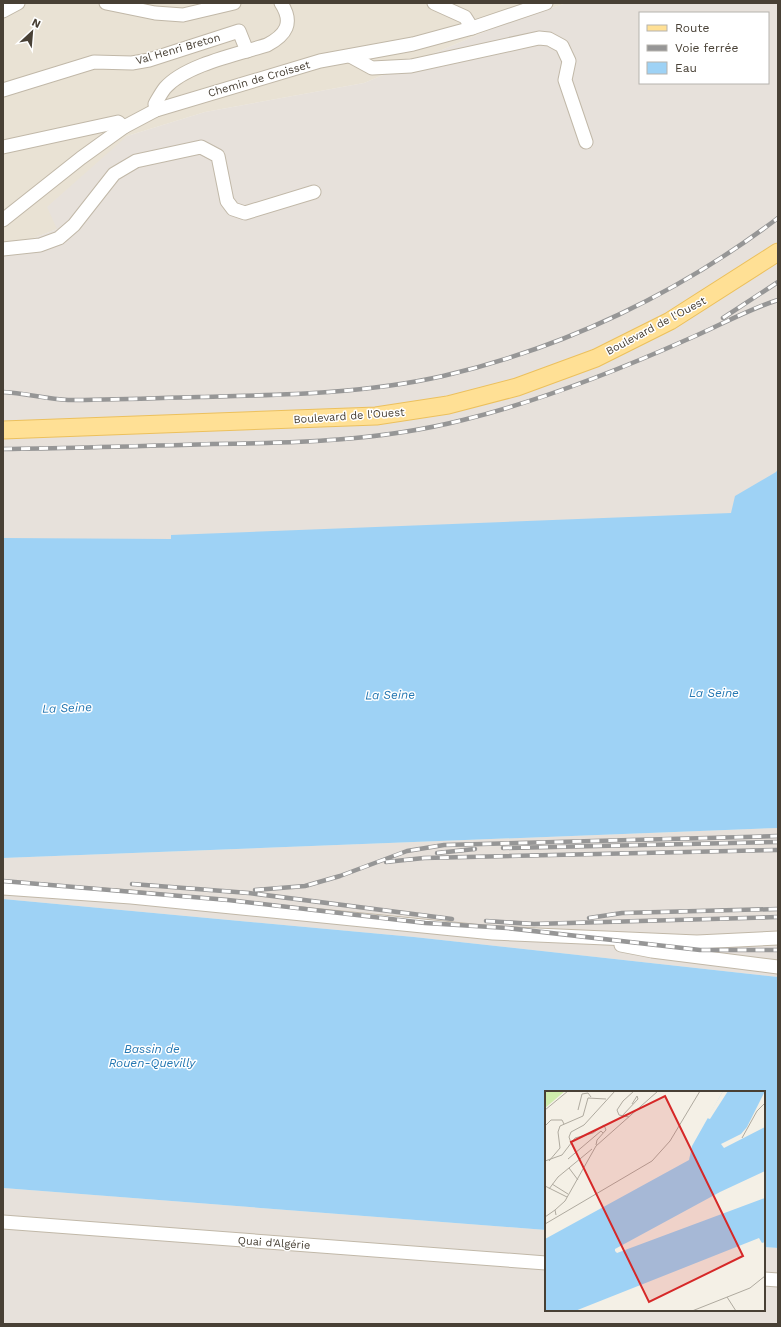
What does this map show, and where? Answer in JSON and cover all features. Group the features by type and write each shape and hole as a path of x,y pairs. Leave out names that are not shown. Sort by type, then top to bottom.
{"main road":[{"name":"Boulevard de l'Ouest","path":"3,430 376,416 448,405 517,387 596,358 670,321 778,252"}],"street":[{"path":"3,11 18,3"},
{"path":"106,3 155,13 183,14 234,3"},
{"path":"156,110 155,104 166,87 181,75 213,61 267,45 283,34 288,23 287,15 281,3"},
{"path":"434,3 465,16 472,28"},
{"name":"Chemin de Croisset","path":"3,220 124,126 156,110 320,61 413,44 472,28 546,3"},
{"name":"Val Henri Breton","path":"3,90 94,62 132,63 150,60 239,31 247,51"},
{"path":"350,56 372,68 412,66 538,38 549,39 562,46 569,61 565,80 586,142"},
{"path":"3,147 118,122 124,126"},
{"path":"3,249 40,245 59,238 74,225 114,174 136,161 201,147 218,156 227,201 233,209 245,213 314,192"},
{"path":"3,888 131,897 493,933 697,942 778,938"},
{"path":"584,937 652,951 778,966"},
{"name":"Quai d'Algérie","path":"3,1222 545,1263"},
{"path":"765,1279 778,1280"}],"shaded area":[{"path":"3,3 567,3 510,21 364,83 205,112 127,136 57,229 3,250"},
{"path":"567,3 778,3 778,476 727,516 3,572 3,250 57,229 47,207 127,136 205,112 364,83 510,21"},
{"path":"778,828 778,977 414,937 3,899 3,858"},
{"path":"3,1188 545,1230 545,1311 765,1311 765,1247 778,1248 778,1324 3,1324"}],"water":[{"name":"La Seine","path":"778,469 778,828 3,858 3,538 171,539 171,535 731,513 735,496 776,472"},
{"name":"Bassin de Rouen-Quevilly","path":"3,899 414,937 778,977 778,1248 765,1247 765,1091 545,1091 545,1230 3,1188"}],"railway":[{"path":"3,392 68,400 260,395 383,387 443,376 532,350 619,315 660,294 701,270 778,218"},
{"path":"723,318 778,282"},
{"path":"3,449 307,442 370,437 432,427 520,404 576,385 659,352 778,300"},
{"path":"255,890 305,886 340,876 407,851 444,845 778,836"},
{"path":"503,848 778,842"},
{"path":"437,853 475,849"},
{"path":"386,862 424,858 778,850"},
{"path":"3,881 228,900 425,923 507,928 700,950 778,950"},
{"path":"132,884 249,893 452,919"},
{"path":"589,918 622,913 778,909"},
{"path":"486,921 534,924 778,917"}]}
